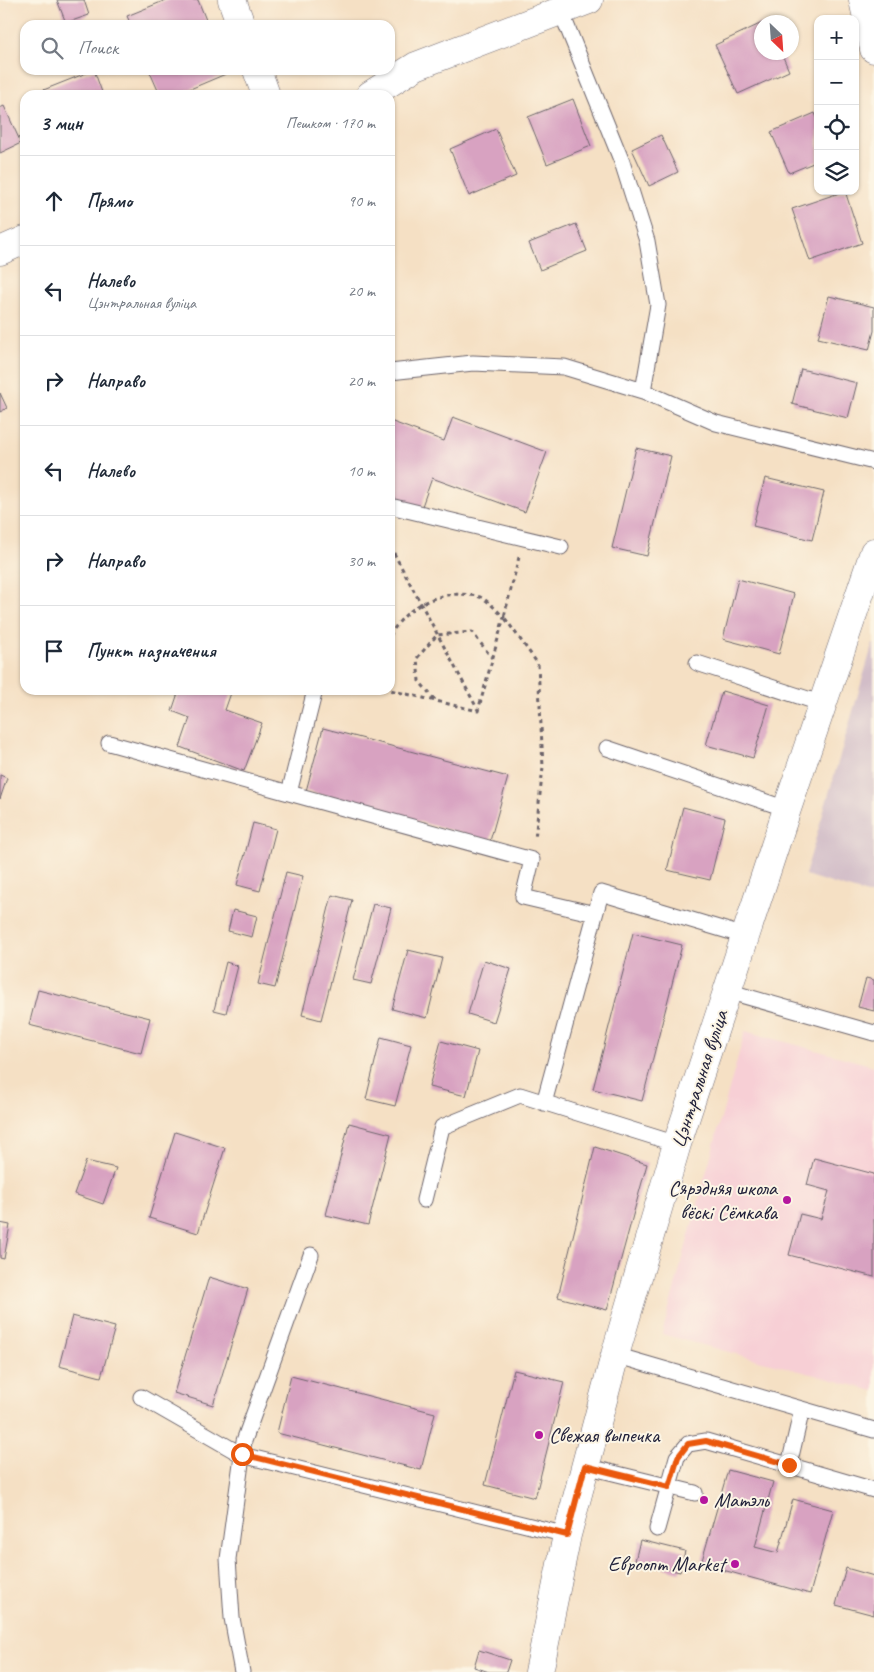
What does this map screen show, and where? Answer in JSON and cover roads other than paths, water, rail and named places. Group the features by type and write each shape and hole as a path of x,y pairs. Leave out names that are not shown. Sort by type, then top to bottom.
{"street":[{"path":"232,0 239,20"},
{"path":"378,90 416,66 560,9 589,0"},
{"path":"863,0 874,48"},
{"path":"259,75 264,90"},
{"path":"0,250 20,242"},
{"name":"Цэнтральная вуліца","path":"539,1672 567,1535 585,1466 615,1354 677,1144 786,809 823,704 869,587 874,552"}],"lane":[{"path":"560,9 622,162 647,241 658,305 643,391"},
{"path":"395,371 473,363 564,367 643,391 716,423 874,462"},
{"path":"395,507 561,547"},
{"path":"697,663 823,704"},
{"path":"288,792 314,695"},
{"path":"109,744 532,860 523,898 595,914"},
{"path":"606,748 786,809"},
{"path":"544,1102 601,893 745,936"},
{"path":"727,991 874,1033"},
{"path":"424,1200 442,1128 520,1095 677,1144"},
{"path":"242,1672 232,1618 228,1560 244,1441 311,1255"},
{"path":"615,1354 874,1430"},
{"path":"141,1397 242,1454 567,1535"},
{"path":"789,1465 802,1409"},
{"path":"657,1529 678,1457 688,1444 706,1441 874,1490"},
{"path":"585,1466 695,1493"}],"place":[{"name":"Сярэдняя школа вёскі Сёмкава","path":"787,1200"},
{"name":"Свежая выпечка","path":"539,1435"},
{"name":"Матэль","path":"704,1500"},
{"name":"Евроопт Market","path":"735,1564"}]}
